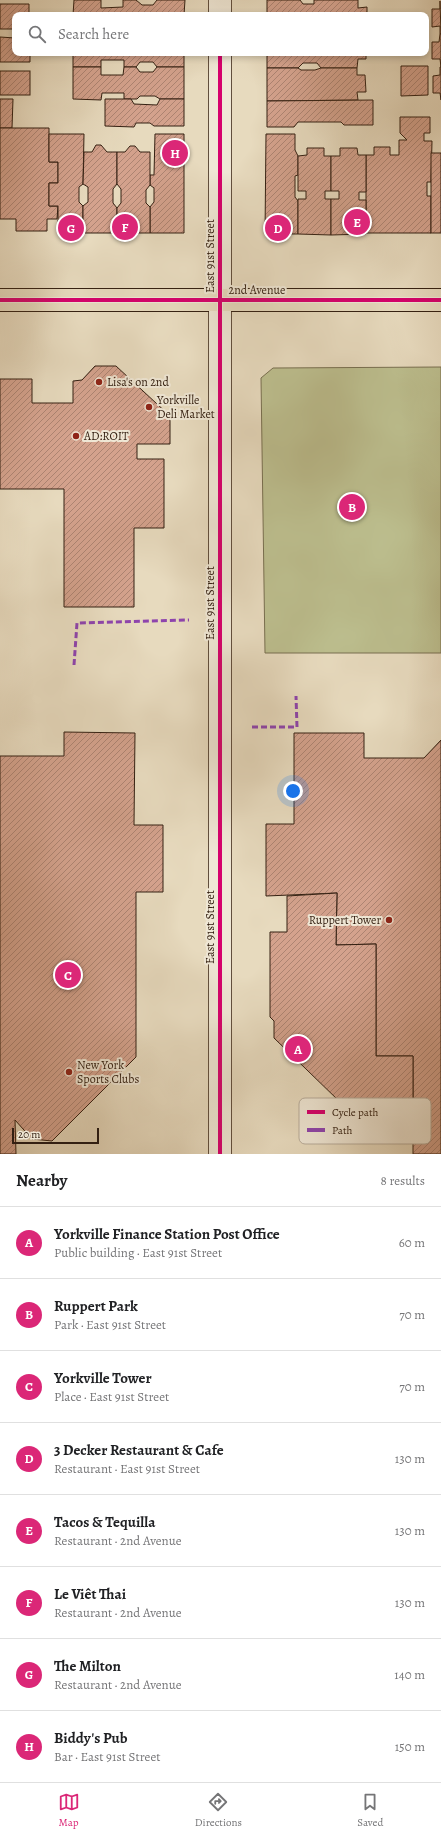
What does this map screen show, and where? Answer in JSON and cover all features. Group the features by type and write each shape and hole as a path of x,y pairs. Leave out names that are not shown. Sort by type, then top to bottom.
{"main road":[{"name":"2nd Avenue","path":"0,300 441,300"}],"street":[{"path":"220,0 220,12"},
{"name":"East 91st Street","path":"220,56 220,1154"}],"green space":[{"path":"441,367 441,653 265,653 261,378 273,368"}],"building":[{"path":"74,0 101,0 101,8 123,7 123,0 136,0 142,5 153,5 157,0 185,0 184,12 73,12"},
{"path":"267,0 300,0 303,4 314,4 314,0 358,0 358,8 367,7 367,12 267,12"},
{"path":"440,1 441,34 440,26 432,27 432,9 440,9"},
{"path":"0,4 29,4 29,12 12,12 12,29 0,29"},
{"path":"440,34 441,67 440,59 432,59 432,42 439,42"},
{"path":"0,37 12,38 12,56 30,56 30,62 0,62"},
{"path":"73,56 184,56 184,67 157,67 153,62 140,62 136,67 124,67 124,60 101,60 101,67 73,67"},
{"path":"267,56 366,56 366,59 358,59 357,68 321,68 317,63 303,63 298,68 267,68"},
{"path":"401,66 428,66 428,95 401,96"},
{"path":"73,67 101,67 101,75 123,75 124,67 136,67 140,72 153,72 157,67 184,67 184,99 160,99 155,96 140,96 137,99 124,99 124,93 102,93 101,100 73,99"},
{"path":"440,67 441,100 440,93 433,93 433,76 440,75"},
{"path":"267,68 298,68 301,70 315,70 321,68 357,68 357,75 365,75 366,92 357,92 358,100 267,101"},
{"path":"0,71 30,71 30,95 0,95"},
{"path":"0,99 13,99 12,128 0,128"},
{"path":"105,99 131,99 134,104 157,105 160,99 184,99 184,126 154,126 150,123 136,123 134,127 105,126"},
{"path":"373,100 373,125 344,125 341,122 298,122 294,127 267,127 267,101"},
{"path":"400,117 430,117 430,133 424,133 424,141 432,141 431,182 427,182 427,196 431,196 431,233 366,233 366,155 374,155 374,147 390,147 390,155 399,155 399,140 407,140 400,133"},
{"path":"0,128 49,128 49,162 58,162 58,183 49,183 49,206 58,206 57,219 47,219 47,231 16,231 16,219 0,219"},
{"path":"49,134 84,134 83,184 79,187 79,202 83,206 83,233 58,233 58,206 49,206 49,183 58,183 58,162 49,162"},
{"path":"155,134 184,134 184,233 150,233 150,207 154,202 154,188 150,185 150,175 154,175"},
{"path":"266,134 295,134 295,150 298,156 298,175 295,176 295,197 298,201 298,234 265,234"},
{"path":"96,145 101,145 107,152 117,152 117,184 113,189 113,203 117,208 117,233 83,233 83,206 88,202 88,187 83,184 84,152 92,152"},
{"path":"130,146 135,146 140,152 150,152 150,185 146,190 146,203 150,207 150,233 117,233 117,208 121,203 121,189 117,184 117,152 125,152"},
{"path":"307,148 324,148 324,156 331,156 331,191 325,191 325,199 331,199 331,235 298,234 298,199 306,199 306,191 298,191 298,156 307,155"},
{"path":"340,148 357,148 358,155 366,155 366,192 359,192 359,200 366,200 366,234 331,235 331,199 339,199 339,191 331,191 331,156 340,156"},
{"path":"431,153 441,153 441,233 431,233"},
{"path":"95,366 116,366 170,416 170,444 137,444 137,459 164,459 164,528 134,528 134,607 64,607 64,489 0,489 0,379 32,379 32,403 73,403 73,381 82,380"},
{"path":"64,732 135,733 134,825 163,825 163,892 136,892 136,1057 52,1141 32,1139 15,1120 16,1154 0,1154 0,756 64,756"},
{"name":"Ruppert Tower","path":"294,733 364,733 364,758 424,758 441,740 441,1154 413,1154 413,1144 431,1144 431,1098 413,1098 413,1056 376,1056 376,944 336,945 337,893 266,896 266,824 294,824"},
{"path":"337,893 336,945 376,944 376,1056 413,1056 413,1098 336,1098 274,1038 274,1021 270,1017 270,932 287,932 287,896"}],"marked path":[{"path":"74,665 77,623 189,620"},
{"path":"252,727 297,727 296,696"}],"cycle path":[{"path":"220,56 220,1154"},
{"path":"0,300 441,300"}],"place":[{"name":"Biddy's Pub","path":"175,153"},
{"name":"Tacos & Tequilla","path":"357,222"},
{"name":"Le Viêt Thai","path":"125,227"},
{"name":"The Milton","path":"71,228"},
{"name":"3 Decker Restaurant & Cafe","path":"278,228"},
{"name":"Lisa's on 2nd","path":"99,382"},
{"name":"Yorkville Deli Market","path":"149,407"},
{"name":"AD:ROIT","path":"76,436"},
{"name":"Ruppert Park","path":"352,507"},
{"name":"Ruppert Tower","path":"389,920"},
{"name":"Yorkville Tower","path":"68,975"},
{"name":"Yorkville Finance Station Post Office","path":"298,1049"},
{"name":"New York Sports Clubs","path":"69,1072"}]}
